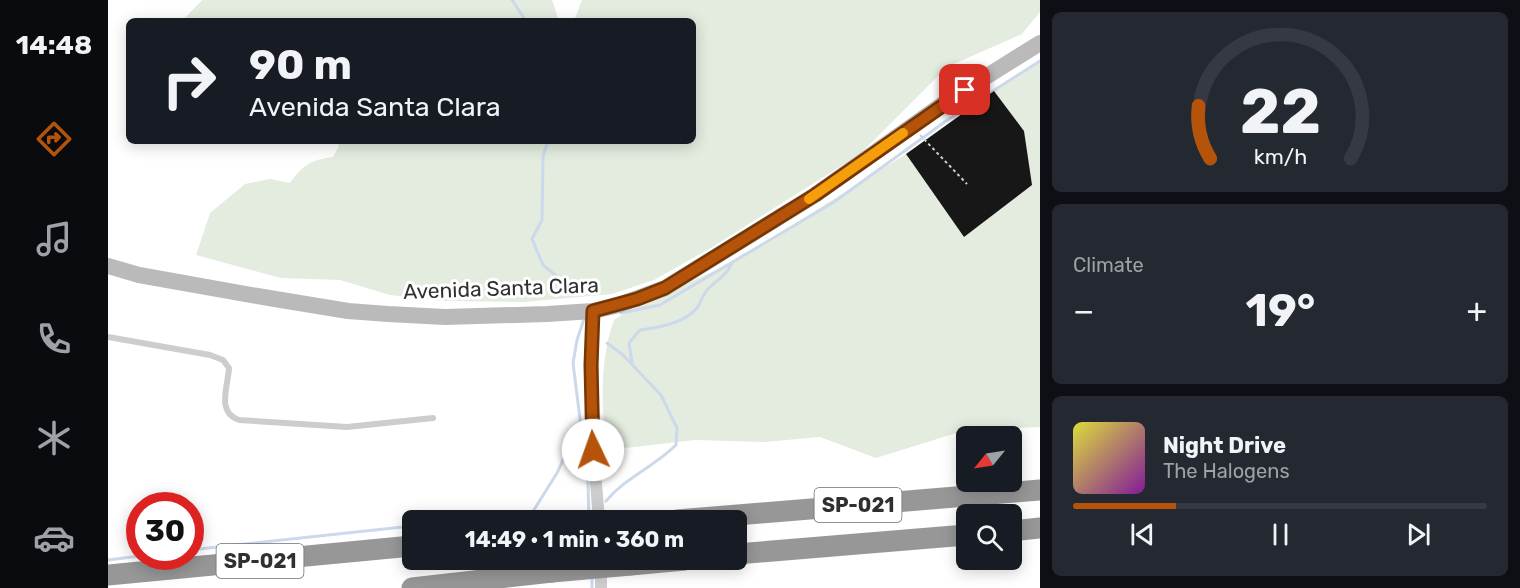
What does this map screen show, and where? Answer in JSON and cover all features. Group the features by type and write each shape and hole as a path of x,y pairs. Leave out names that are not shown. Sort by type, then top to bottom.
{"highway":[{"name":"SP-021","path":"747,514 1040,490"},
{"path":"1022,530 1040,528"},
{"name":"SP-021","path":"747,553 956,536"},
{"name":"SP-021","path":"108,575 402,547"},
{"path":"412,588 575,570"}],"street":[{"name":"Avenida Santa Clara","path":"112,269 358,312 446,317 593,311 637,299 665,288 815,195 947,101 1040,43"},
{"path":"593,311 592,434 597,510"},
{"path":"601,570 601,588"}],"lane":[{"path":"108,336 210,355 223,360 229,368 224,404 229,415 239,420 347,427 433,418"}],"path":[{"path":"926,143 967,184"}],"shaded area":[{"path":"202,0 552,0 558,18 185,18"},
{"path":"582,0 1040,0 1040,12 1022,34 947,67 860,154 709,249 654,280 612,294 524,302 444,301 390,295 340,280 281,278 196,255 210,213 245,184 270,179 290,183 308,164 333,157 338,144 696,144 696,18 575,18"},
{"path":"1040,61 1040,427 956,426 956,433 876,458 820,437 764,442 695,440 608,450 605,435 603,385 606,351 614,320 733,262 906,154 964,237 1024,131 994,91"}],"building":[{"path":"994,91 1024,131 1032,185 964,237 906,154"}],"waterway":[{"path":"512,0 524,18"},
{"path":"621,313 660,305 834,202 946,121 1040,61"},
{"path":"547,144 543,156 542,220 532,239 543,265 560,279 572,295"},
{"path":"632,363 629,343 640,330 670,324 691,314 698,307 706,291 725,274 732,263"},
{"path":"584,319 573,363 588,483 589,510"},
{"path":"606,501 622,485 659,460 676,445 677,428 661,395 622,354 607,343"},
{"path":"534,510 557,473 579,426"},
{"path":"204,548 402,527"},
{"path":"108,560 126,558"},
{"path":"592,578 592,588"}],"slow traffic":[{"path":"809,199 903,133"}],"route":[{"path":"593,450 591,365 593,311 619,305 665,288 815,195 965,90"}]}
